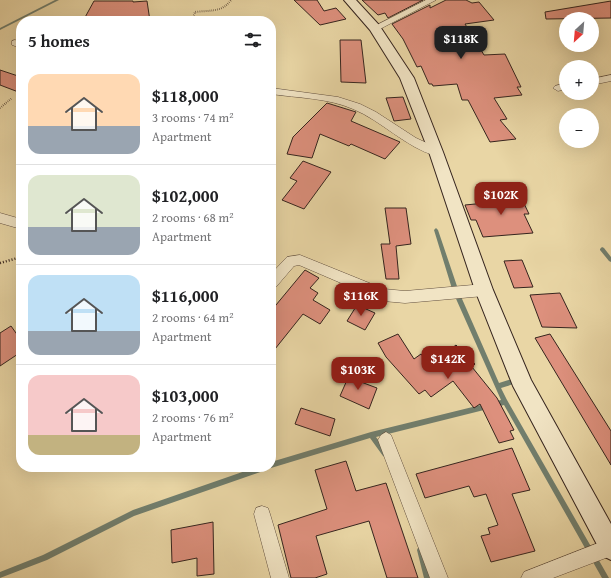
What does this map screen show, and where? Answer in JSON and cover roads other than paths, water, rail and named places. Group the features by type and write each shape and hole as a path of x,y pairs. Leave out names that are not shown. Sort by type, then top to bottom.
{"main road":[{"path":"350,0 375,28 407,78 436,152 484,290 523,386 606,528 611,548"}],"street":[{"path":"375,28 432,0"},
{"path":"599,81 611,78"},
{"path":"276,92 338,100 356,106 372,114 412,141 436,152"},
{"path":"0,218 16,223"},
{"path":"276,278 291,261 300,260 383,295 405,297 484,290"},
{"path":"386,440 439,578"},
{"path":"262,514 280,578"},
{"path":"530,578 611,548"}],"waterway":[{"path":"26,16 57,0"},
{"path":"0,29 16,21"},
{"path":"436,230 456,292 505,402"},
{"path":"602,249 611,260"},
{"path":"498,386 518,380"},
{"path":"371,435 505,402"},
{"path":"505,402 606,578"},
{"path":"276,464 371,435"},
{"path":"371,435 385,454"},
{"path":"0,575 45,558 133,513 252,472"},
{"path":"420,550 427,578"}]}
